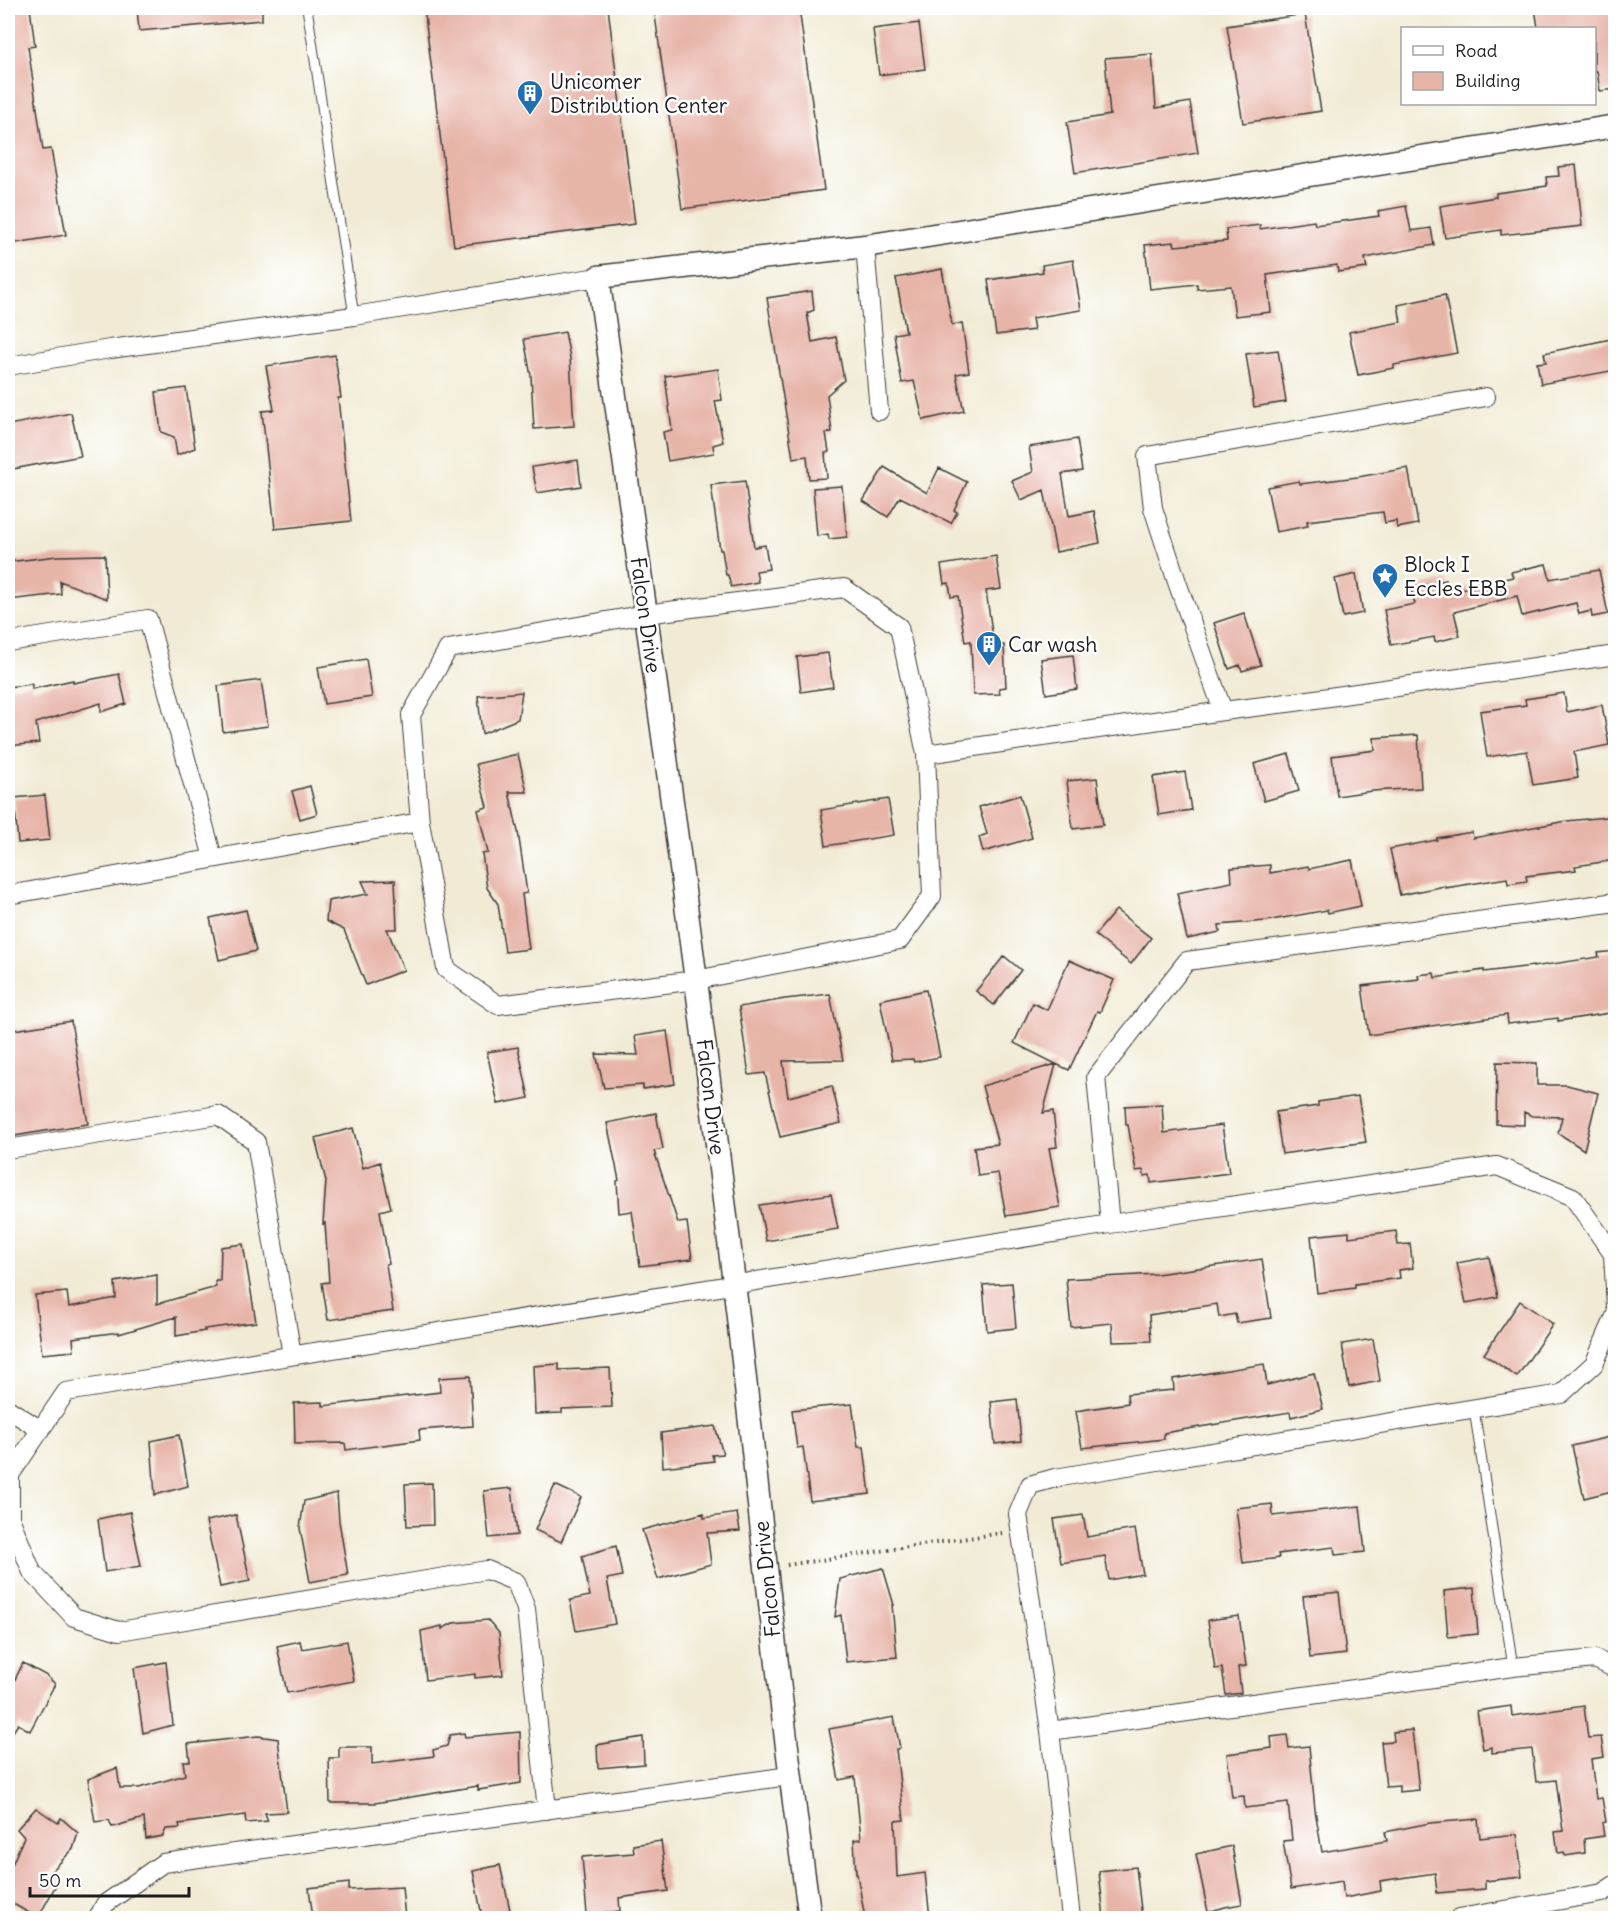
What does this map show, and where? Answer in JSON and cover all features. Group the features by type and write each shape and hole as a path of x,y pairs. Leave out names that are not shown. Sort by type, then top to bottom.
{"street":[{"path":"8,366 110,349 354,316 598,277 865,246 1616,126"},
{"path":"865,246 879,411"},
{"name":"Falcon Drive","path":"598,277 696,980 734,1284 789,1776 810,1918"},
{"path":"1223,711 1153,508 1147,456 1486,398"},
{"path":"844,588 898,627 926,754 932,896 900,940 696,980 498,1005 446,969 420,822 411,715 448,649 646,614 844,588"},
{"path":"8,642 148,619 213,858"},
{"path":"926,754 1616,655"},
{"path":"8,895 420,822"},
{"path":"1110,1224 1096,1077 1187,961 1616,902"},
{"path":"8,1149 218,1115 256,1142 292,1355"},
{"path":"547,1810 526,1609 516,1582 487,1570 119,1631 74,1617 32,1572 10,1518 10,1475 66,1392 1110,1224 1497,1166 1573,1197 1613,1254 1616,1307"},
{"path":"1071,1918 1050,1731 1018,1514 1030,1485 1055,1478 1561,1394 1594,1364 1616,1314"},
{"path":"8,1409 41,1430"},
{"path":"1050,1731 1513,1667 1594,1659 1616,1669"},
{"path":"98,1918 105,1904 163,1863 789,1776"},
{"path":"1459,1918 1602,1893 1616,1884"}],"lane":[{"path":"307,8 354,316"},
{"path":"1474,1408 1513,1667"}],"path":[{"path":"766,1569 1020,1530"}],"building":[{"path":"8,8 30,8 35,46 28,47 43,150 51,149 66,235 8,244"},
{"path":"137,8 262,8 262,20 139,31"},
{"name":"Unicomer Distribution Center","path":"424,8 608,8 635,224 454,246"},
{"path":"654,8 799,8 824,190 682,209"},
{"path":"1535,8 1616,8 1616,89 1600,91 1596,71 1596,27 1538,27"},
{"path":"1305,14 1321,111 1243,123 1227,26"},
{"path":"919,23 925,69 879,75 873,29"},
{"path":"1152,54 1156,108 1190,102 1198,153 1075,173 1067,122 1110,115 1105,58"},
{"path":"1576,165 1582,226 1501,235 1501,230 1445,238 1440,206 1496,197 1496,193 1547,186 1546,177 1559,176 1558,167"},
{"path":"1406,206 1411,231 1431,228 1434,245 1365,258 1367,268 1338,272 1337,265 1267,275 1271,312 1235,316 1231,286 1197,289 1197,284 1150,289 1145,245 1174,242 1175,246 1227,241 1226,229 1260,225 1260,229 1314,221 1315,225 1379,216 1378,211"},
{"path":"1073,260 1081,310 1032,318 1034,330 996,335 988,280 1043,272 1042,265"},
{"path":"942,269 952,325 962,323 969,372 956,374 964,411 923,420 914,381 902,383 894,334 906,332 896,278"},
{"path":"812,291 814,310 807,313 812,342 836,337 844,380 827,395 832,432 826,433 829,452 825,453 827,478 809,479 807,456 793,458 767,298"},
{"path":"1445,295 1457,353 1394,365 1394,368 1358,375 1349,332 1401,322 1398,305"},
{"path":"565,332 570,358 574,426 534,429 531,376 524,339"},
{"path":"1616,338 1616,370 1541,384 1537,363 1546,362 1544,353"},
{"path":"1278,350 1286,402 1254,407 1246,354"},
{"path":"335,355 341,398 338,398 351,521 275,529 262,411 274,410 266,366"},
{"path":"718,369 722,400 715,401 723,442 713,445 714,453 668,461 663,432 672,430 665,376"},
{"path":"186,388 195,448 177,455 174,437 161,432 156,392"},
{"path":"71,413 81,456 13,469 8,443 8,425"},
{"path":"1077,439 1082,471 1062,474 1069,516 1094,511 1100,543 1056,552 1044,490 1021,500 1012,481 1033,472 1029,447"},
{"path":"578,460 581,486 537,493 532,467"},
{"path":"884,467 927,493 939,468 967,482 954,510 957,512 951,523 900,497 888,517 863,501"},
{"path":"1408,468 1418,524 1397,528 1396,521 1385,523 1383,512 1307,521 1308,526 1276,532 1267,487 1299,481 1300,484 1358,477"},
{"path":"745,481 754,547 765,545 769,569 756,571 758,582 731,587 728,575 726,575 722,550 720,550 711,485"},
{"path":"842,486 847,537 829,539 828,534 817,536 813,488"},
{"path":"105,555 107,599 60,581 61,594 8,600 8,562 57,556"},
{"path":"996,556 1001,589 986,591 994,645 1004,645 1006,687 999,688 1000,694 973,695 971,641 965,642 958,596 951,597 949,583 944,584 941,565"},
{"path":"1546,564 1550,579 1599,570 1608,614 1592,617 1591,611 1579,614 1576,603 1522,616 1517,596 1454,612 1460,636 1435,642 1434,637 1391,645 1384,610 1415,604 1411,589 1446,580 1449,592 1513,577 1511,572"},
{"path":"1356,574 1363,613 1343,617 1335,579"},
{"path":"1244,613 1261,665 1242,671 1240,665 1229,669 1214,623"},
{"path":"828,653 833,687 801,692 797,657"},
{"path":"1073,655 1077,689 1046,694 1041,659"},
{"path":"366,659 372,697 324,704 318,667"},
{"path":"119,674 126,704 101,712 101,703 36,723 39,743 8,746 8,687 32,684 32,689 73,680 73,683"},
{"path":"261,680 268,726 223,732 218,686"},
{"path":"522,692 518,719 482,734 478,696"},
{"path":"1564,693 1567,712 1602,705 1609,745 1574,752 1578,778 1533,785 1527,751 1487,757 1480,711 1526,705 1525,699"},
{"path":"1418,735 1421,788 1337,796 1332,756 1375,750 1374,738"},
{"path":"518,754 527,792 509,792 518,832 527,893 522,894 529,949 505,952 498,904 487,888 482,854 488,853 478,810 487,807 476,764"},
{"path":"1289,754 1299,791 1264,801 1254,764"},
{"path":"1185,772 1191,810 1159,815 1153,777"},
{"path":"1097,778 1103,825 1073,829 1067,781"},
{"path":"310,786 317,814 300,819 292,791"},
{"path":"45,795 50,840 18,843 14,798"},
{"path":"1020,795 1032,838 983,852 979,837 987,834 979,807"},
{"path":"888,799 894,835 826,846 821,810"},
{"path":"1616,816 1616,860 1575,866 1576,870 1526,876 1527,881 1508,884 1507,878 1445,888 1445,886 1400,895 1390,849 1472,832 1473,838 1567,821"},
{"path":"1352,860 1361,906 1328,913 1327,910 1266,921 1219,925 1220,932 1187,939 1177,893 1232,882 1231,868 1270,865 1270,873 1308,866 1309,869"},
{"path":"395,880 397,929 387,929 404,970 366,985 344,930 326,921 328,901 368,894 362,881"},
{"path":"246,910 256,951 219,960 210,918"},
{"path":"1116,910 1151,938 1131,964 1095,935"},
{"path":"1616,951 1616,1012 1558,1021 1558,1018 1508,1024 1507,1015 1369,1035 1362,986 1419,979 1418,975 1434,973 1435,978 1484,970 1484,972 1533,967 1599,957 1598,953"},
{"path":"1004,956 1021,970 994,1005 976,991"},
{"path":"1069,960 1114,980 1069,1070 1014,1043 1033,1003 1047,1010"},
{"path":"926,990 940,1057 914,1062 913,1059 892,1060 880,1000"},
{"path":"830,994 843,1060 783,1061 788,1097 832,1086 841,1123 780,1137 765,1073 749,1075 739,1007"},
{"path":"71,1021 88,1124 8,1137 8,1031"},
{"path":"667,1031 675,1084 643,1089 643,1085 604,1088 596,1054 638,1055 635,1036"},
{"path":"518,1047 529,1098 498,1104 487,1052"},
{"path":"1497,1062 1537,1063 1537,1085 1567,1085 1598,1093 1584,1150 1558,1133 1562,1117 1532,1116 1524,1112 1524,1125 1496,1124"},
{"path":"1056,1064 1043,1113 1053,1111 1057,1147 1049,1148 1060,1207 1006,1216 998,1173 978,1176 974,1147 998,1144 982,1086"},
{"path":"1358,1096 1366,1142 1282,1154 1276,1112 1318,1106 1318,1102"},
{"path":"1162,1104 1164,1133 1222,1125 1229,1173 1151,1183 1150,1175 1144,1176 1143,1170 1136,1171 1128,1125 1126,1125 1125,1106"},
{"path":"656,1113 663,1149 654,1151 678,1223 687,1222 692,1259 640,1266 632,1211 619,1213 617,1181 619,1180 607,1123"},
{"path":"353,1128 363,1168 380,1162 391,1208 380,1211 389,1264 386,1264 393,1311 328,1320 322,1283 329,1282 325,1223 323,1224 326,1181 315,1138"},
{"path":"831,1194 838,1229 766,1241 759,1205"},
{"path":"1396,1231 1398,1245 1410,1244 1413,1268 1399,1270 1400,1278 1355,1284 1355,1288 1317,1293 1311,1236 1349,1232 1349,1237"},
{"path":"243,1244 256,1322 204,1329 205,1331 176,1336 176,1317 119,1334 119,1332 73,1338 74,1351 42,1354 35,1295 67,1292 69,1307 116,1298 115,1282 157,1275 157,1304 216,1287 215,1281 220,1281 221,1247"},
{"path":"1489,1257 1498,1297 1466,1303 1457,1263"},
{"path":"1262,1259 1271,1318 1237,1323 1235,1314 1219,1317 1217,1304 1149,1315 1151,1341 1113,1342 1112,1323 1071,1327 1066,1279 1157,1274"},
{"path":"1012,1283 1016,1328 987,1331 983,1285"},
{"path":"1520,1301 1553,1324 1517,1377 1484,1354"},
{"path":"1373,1339 1380,1381 1349,1387 1342,1344"},
{"path":"559,1364 559,1370 610,1368 612,1407 562,1409 562,1413 535,1414 533,1366"},
{"path":"1264,1364 1267,1385 1314,1373 1323,1409 1291,1417 1290,1412 1164,1433 1164,1439 1082,1448 1076,1411 1128,1403 1127,1394 1174,1390 1173,1379"},
{"path":"470,1376 473,1426 419,1430 420,1440 346,1450 345,1443 295,1444 294,1403 323,1402 323,1406 440,1392 439,1378"},
{"path":"1017,1399 1021,1441 995,1444 991,1402"},
{"path":"852,1404 858,1447 864,1447 870,1494 810,1501 803,1447 797,1448 792,1410"},
{"path":"715,1426 723,1454 712,1455 714,1461 663,1467 661,1433"},
{"path":"179,1435 188,1486 155,1495 151,1441"},
{"path":"1613,1436 1616,1445 1616,1490 1584,1498 1572,1446"},
{"path":"432,1483 433,1525 407,1526 405,1484"},
{"path":"555,1485 581,1497 561,1542 535,1530"},
{"path":"512,1488 517,1535 489,1538 484,1491"},
{"path":"337,1493 348,1575 310,1582 300,1528 304,1501"},
{"path":"1272,1504 1273,1516 1360,1506 1365,1552 1335,1555 1334,1547 1278,1554 1279,1558 1243,1563 1236,1508"},
{"path":"130,1512 141,1566 105,1572 98,1519"},
{"path":"704,1513 704,1518 737,1513 740,1531 707,1533 711,1564 658,1579 642,1530"},
{"path":"236,1515 250,1581 220,1587 206,1521"},
{"path":"1083,1515 1087,1537 1135,1529 1143,1574 1109,1580 1105,1556 1061,1563 1054,1519"},
{"path":"616,1546 622,1576 607,1579 615,1624 576,1631 570,1600 590,1596 582,1556"},
{"path":"883,1568 894,1605 892,1605 897,1657 846,1662 841,1615 835,1617 840,1579"},
{"path":"1474,1588 1478,1634 1448,1637 1444,1591"},
{"path":"1339,1592 1346,1654 1310,1658 1303,1596"},
{"path":"1239,1616 1246,1666 1238,1667 1241,1693 1226,1695 1222,1668 1215,1669 1208,1620"},
{"path":"488,1620 499,1633 503,1675 475,1678 475,1674 426,1680 421,1631 442,1626 442,1629 453,1623"},
{"path":"300,1641 302,1649 347,1641 354,1681 287,1693 277,1646"},
{"path":"166,1662 173,1725 143,1733 134,1668"},
{"path":"23,1663 47,1676 55,1684 30,1731 18,1724 8,1740 8,1694"},
{"path":"1511,1706 1512,1716 1584,1706 1588,1738 1601,1737 1604,1757 1591,1759 1596,1799 1602,1798 1606,1822 1602,1823 1604,1836 1584,1839 1585,1853 1565,1856 1564,1852 1558,1853 1555,1832 1563,1831 1556,1780 1536,1782 1532,1749 1492,1753 1492,1747 1483,1749 1477,1711"},
{"path":"894,1717 900,1748 896,1749 904,1820 895,1821 897,1877 925,1873 930,1918 865,1918 856,1874 854,1840 861,1839 855,1777 839,1780 829,1729"},
{"path":"1412,1730 1419,1790 1399,1792 1399,1786 1386,1787 1381,1742 1394,1741 1393,1732"},
{"path":"520,1732 521,1783 478,1790 478,1786 375,1803 330,1803 329,1758 339,1758 339,1747 372,1747 372,1764 434,1756 433,1750 447,1746 450,1735 464,1733 465,1737"},
{"path":"1287,1735 1289,1748 1309,1746 1315,1810 1322,1852 1387,1841 1385,1832 1430,1823 1478,1819 1480,1838 1517,1834 1522,1877 1485,1881 1485,1889 1437,1893 1435,1873 1380,1881 1381,1891 1344,1898 1342,1881 1291,1889 1283,1841 1292,1840 1288,1803 1245,1808 1244,1796 1232,1797 1227,1754 1272,1748 1271,1737"},
{"path":"258,1736 278,1739 287,1812 265,1813 268,1821 246,1823 245,1815 179,1824 180,1828 166,1829 163,1836 146,1839 144,1818 112,1827 109,1820 95,1822 88,1779 117,1768 120,1788 139,1788 185,1775 183,1761 190,1761 188,1744"},
{"path":"643,1737 644,1764 598,1768 597,1745"},
{"path":"36,1808 58,1823 61,1818 78,1833 73,1849 45,1878 56,1885 38,1918 8,1901 8,1874 24,1837 17,1829"},
{"path":"661,1841 668,1891 619,1898 620,1911 587,1914 582,1857 634,1853 633,1845"},
{"path":"1232,1846 1242,1904 1208,1912 1196,1854"},
{"path":"500,1865 510,1910 482,1916 473,1871"},
{"path":"1136,1867 1142,1918 1104,1918 1099,1871"},
{"path":"349,1883 349,1890 402,1887 405,1918 313,1918 309,1888"}],"place":[{"name":"Unicomer Distribution Center","path":"530,116"},
{"name":"Block I Eccles EBB","path":"1385,599"},
{"name":"Car wash","path":"989,667"}]}
